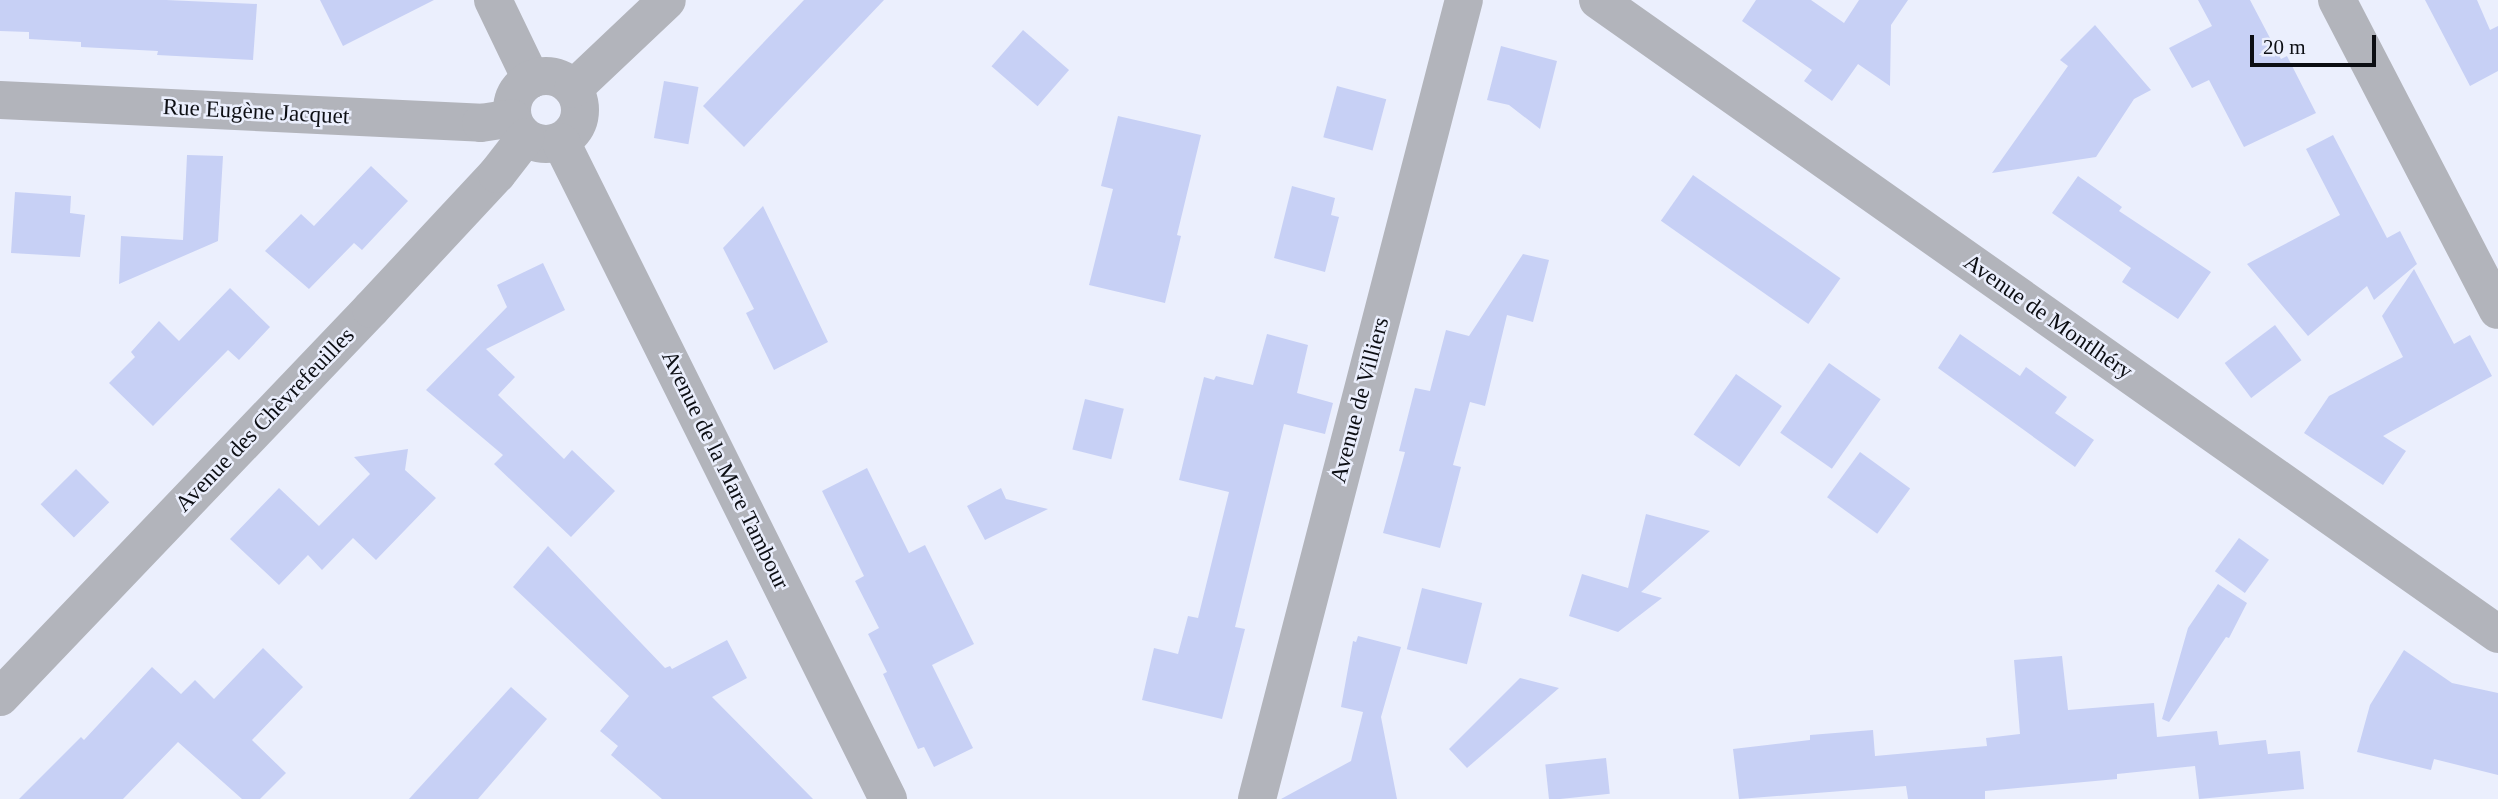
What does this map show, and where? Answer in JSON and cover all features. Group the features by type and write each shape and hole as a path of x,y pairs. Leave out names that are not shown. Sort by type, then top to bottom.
{"street":[{"path":"493,0 531,79"},
{"path":"573,89 667,0"},
{"name":"Avenue de Villiers","path":"1257,799 1464,0"},
{"name":"Avenue de Montlhéry","path":"1598,0 2498,634"},
{"path":"2337,0 2498,310"},
{"path":"554,77 573,89 580,112 578,124 533,133 512,102 519,88 531,79 554,77"},
{"name":"Rue Eugène Jacquet","path":"0,100 481,123 533,133"},
{"name":"Avenue des Chèvrefeuilles","path":"0,697 371,309 533,133"},
{"name":"Avenue de la Mare Tambour","path":"533,133 888,799"}],"building":[{"path":"0,0 166,0 257,4 253,60 157,55 158,51 81,47 81,42 29,39 29,32 0,31"},
{"path":"320,0 434,0 343,46"},
{"path":"804,0 884,0 744,147 703,106"},
{"path":"1756,0 1811,0 1844,23 1859,0 1908,0 1891,25 1890,86 1858,64 1832,101 1804,81 1812,70 1742,21"},
{"path":"2198,0 2250,0 2281,59 2287,56 2316,113 2244,147 2209,80 2192,88 2169,48 2212,26"},
{"path":"2425,0 2477,0 2490,30 2498,26 2498,71 2470,86"},
{"path":"2095,25 2151,90 2134,99 2096,157 1992,173 2068,66 2060,60"},
{"path":"1023,30 1069,70 1038,106 992,66"},
{"path":"1501,46 1557,61 1540,129 1509,105 1487,100"},
{"path":"664,81 698,87 688,144 654,138"},
{"path":"1337,86 1386,99 1373,150 1323,137"},
{"path":"1118,116 1201,135 1177,235 1181,236 1165,303 1089,285 1113,189 1101,186"},
{"path":"2333,135 2387,238 2400,231 2417,264 2374,300 2367,286 2308,336 2247,264 2340,215 2306,149"},
{"path":"187,155 223,156 218,241 119,284 121,236 183,240"},
{"path":"371,166 408,201 362,250 354,243 309,289 265,251 301,214 314,226"},
{"path":"1693,175 1840,278 1808,324 1661,221"},
{"path":"2078,176 2122,207 2119,211 2211,272 2178,319 2122,282 2131,268 2052,213"},
{"path":"1292,186 1335,198 1331,215 1339,217 1325,272 1274,258"},
{"path":"15,192 71,196 70,213 85,215 80,257 11,253"},
{"path":"763,206 828,342 774,370 746,313 754,309 723,248"},
{"path":"1523,254 1549,260 1533,322 1507,315 1485,406 1470,402 1453,465 1461,467 1440,548 1383,533 1405,452 1399,451 1415,388 1430,391 1446,330 1469,336"},
{"path":"543,263 565,310 486,349 515,377 498,395 564,459 572,450 615,491 571,537 494,464 503,455 426,390 507,307 497,285"},
{"path":"2414,269 2454,344 2470,335 2492,376 2383,436 2406,451 2383,485 2304,433 2329,396 2403,357 2382,316"},
{"path":"230,288 270,327 239,360 228,350 153,426 109,383 135,357 131,352 159,321 179,341"},
{"path":"2275,325 2301,360 2251,398 2225,363"},
{"path":"1267,334 1308,345 1297,393 1333,403 1325,434 1284,424 1235,627 1245,629 1222,719 1142,700 1154,648 1178,654 1188,616 1198,618 1229,492 1179,480 1204,377 1214,380 1216,376 1253,385"},
{"path":"1960,334 2020,376 2026,367 2067,397 2055,413 2094,440 2075,467 1938,368"},
{"path":"1829,363 1881,399 1832,469 1780,433"},
{"path":"1736,374 1782,406 1739,467 1694,435"},
{"path":"1085,399 1124,409 1111,459 1072,449"},
{"path":"408,449 405,470 436,498 376,560 353,538 322,570 308,555 279,585 230,539 279,488 319,526 370,474 354,457"},
{"path":"1860,452 1910,488 1877,534 1827,497"},
{"path":"867,468 909,553 925,545 974,644 932,665 973,748 934,767 924,747 918,749 883,674 887,672 868,634 879,628 855,581 864,576 822,491"},
{"path":"76,469 109,502 74,538 41,504"},
{"path":"1001,488 1006,499 1048,509 985,540 967,506"},
{"path":"1646,514 1710,531 1641,592 1662,598 1618,632 1569,616 1582,574 1628,588"},
{"path":"2239,538 2269,560 2245,593 2215,571"},
{"path":"548,546 665,668 670,666 672,669 727,640 747,678 712,697 813,799 662,799 611,755 618,746 600,731 629,696 513,587"},
{"path":"2218,584 2247,603 2229,638 2226,637 2169,722 2162,719 2188,628"},
{"path":"1422,588 1482,603 1467,664 1407,649"},
{"path":"1358,636 1401,647 1381,717 1397,799 1281,799 1351,761 1363,712 1341,707 1353,641 1356,642"},
{"path":"263,648 303,687 252,740 286,773 260,799 242,799 178,742 123,799 19,799 81,737 84,740 152,667 181,694 195,680 214,699"},
{"path":"2404,650 2452,683 2498,693 2498,775 2434,759 2431,770 2357,752 2370,705"},
{"path":"2062,656 2068,710 2154,703 2157,737 2217,731 2219,745 2266,740 2268,754 2300,751 2304,789 2199,799 2195,766 2117,774 2117,779 1985,791 1985,799 1908,799 1906,786 1739,799 1733,749 1810,740 1810,735 1873,730 1875,756 1987,746 1986,738 2020,734 2014,660"},
{"path":"1520,678 1559,688 1467,768 1449,749"},
{"path":"511,687 547,719 478,799 409,799"},
{"path":"1606,758 1610,794 1549,799 1545,764"}]}
